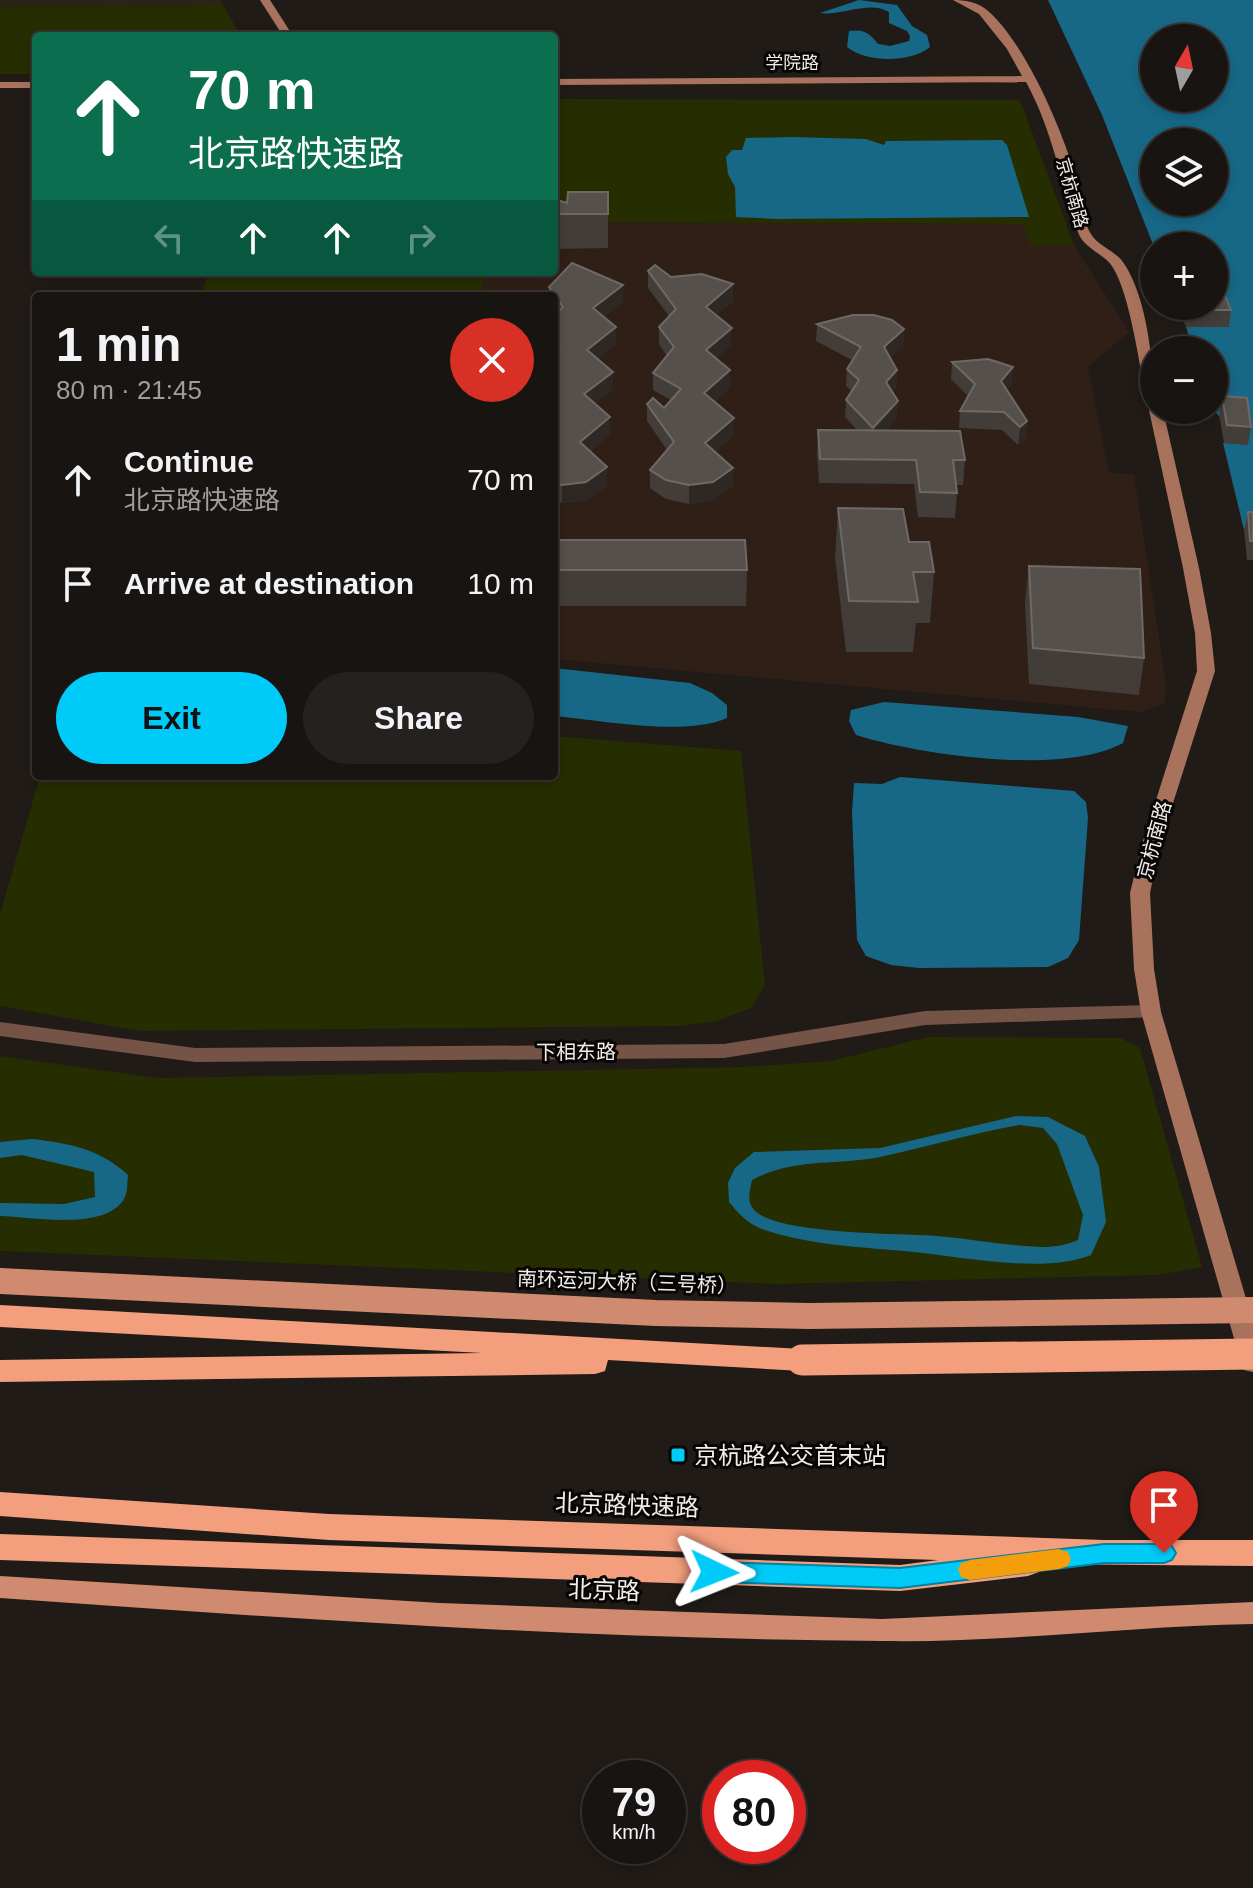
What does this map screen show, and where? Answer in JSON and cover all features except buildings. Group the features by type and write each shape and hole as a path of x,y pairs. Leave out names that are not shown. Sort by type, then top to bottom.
{"highway":[{"path":"0,1316 802,1360"},
{"path":"0,1371 1253,1354"},
{"name":"北京路快速路","path":"0,1504 329,1527 1104,1553 1253,1553"},
{"path":"0,1547 900,1578 1104,1553"}],"main road":[{"name":"南环运河大桥（三号桥）","path":"0,1281 656,1313 809,1316 1253,1310"},
{"name":"北京路","path":"0,1587 319,1610 884,1630 1033,1626 1196,1612 1253,1613"}],"street":[{"path":"265,0 285,32"},
{"name":"京杭南路","path":"958,0 983,12 1012,48 1041,99 1068,172 1085,236 1117,263 1130,292 1140,338"},
{"name":"学院路","path":"558,82 1030,79"},
{"path":"0,85 32,85"},
{"name":"京杭南路","path":"1159,424 1191,568 1203,633 1206,671 1151,844 1140,893 1144,969 1151,1012 1253,1363"},
{"name":"下相东路","path":"0,1029 195,1055 724,1051 925,1018 1151,1012"}],"shaded area":[{"path":"0,0 221,0 223,5 0,7"},
{"path":"558,222 1023,224 1030,245 1074,245 1129,332 1088,367 1109,473 1134,474 1167,690 1164,704 1141,712 558,659 558,292 482,292 484,276 558,276"}],"green space":[{"path":"223,5 239,32 32,32 32,74 0,74 0,7"},
{"path":"558,99 1020,100 1074,245 1030,246 1023,224 558,222"},
{"path":"208,276 484,276 482,292 202,292"},
{"path":"558,736 741,751 765,985 751,1008 717,1021 679,1026 140,1031 0,1006 0,914 39,780 558,780"},
{"path":"928,1037 1121,1038 1140,1048 1202,1267 1158,1275 777,1284 0,1251 0,1056 158,1078 742,1067 831,1061"}],"water":[{"path":"859,0 897,5 912,26 927,35 930,47 912,56 888,59 865,56 847,47 849,31 854,30 865,32 878,44 890,46 909,41 907,31 889,23 889,12 881,9 820,13"},
{"path":"1048,0 1253,0 1253,531 1244,530 1223,443 1248,444 1227,424 1228,336 1189,336 1186,327 1228,326 1225,320 1228,320 1228,232 1148,232 1142,216 1228,216 1228,128 1140,128 1140,211 1102,115"},
{"path":"746,138 866,139 884,145 886,141 1002,140 1007,145 1029,217 736,217 735,187 728,174 726,157 732,150 742,150"},
{"path":"558,668 690,683 712,693 727,705 727,718 709,724 666,727 558,716"},
{"path":"884,702 1078,717 1128,726 1123,743 1097,753 1065,758 991,759 916,749 856,735 849,721 851,710"},
{"path":"900,777 1074,791 1086,802 1088,818 1079,940 1068,958 1048,967 919,968 891,965 866,956 857,940 852,812 854,783 882,784"},
{"path":"1016,1116 1048,1117 1085,1136 1099,1167 1106,1222 1091,1255 1072,1261 1028,1264 799,1239 757,1227 729,1202 728,1183 735,1168 754,1152 880,1148","holes":["1020,1125 1043,1128 1057,1144 1083,1215 1078,1240 1065,1244 1029,1246 813,1228 767,1218 754,1210 750,1203 752,1180 784,1168 880,1157"]},
{"path":"32,1139 71,1145 95,1153 117,1166 128,1175 124,1199 115,1209 85,1219 0,1216 0,1203 64,1204 95,1197 94,1172 22,1155 0,1158 0,1142"}],"slow traffic":[{"path":"970,1570 1059,1559"}],"place":[{"name":"京杭路公交首末站","path":"678,1455"}],"route":[{"path":"714,1572 900,1578 1104,1553 1164,1553"}]}
